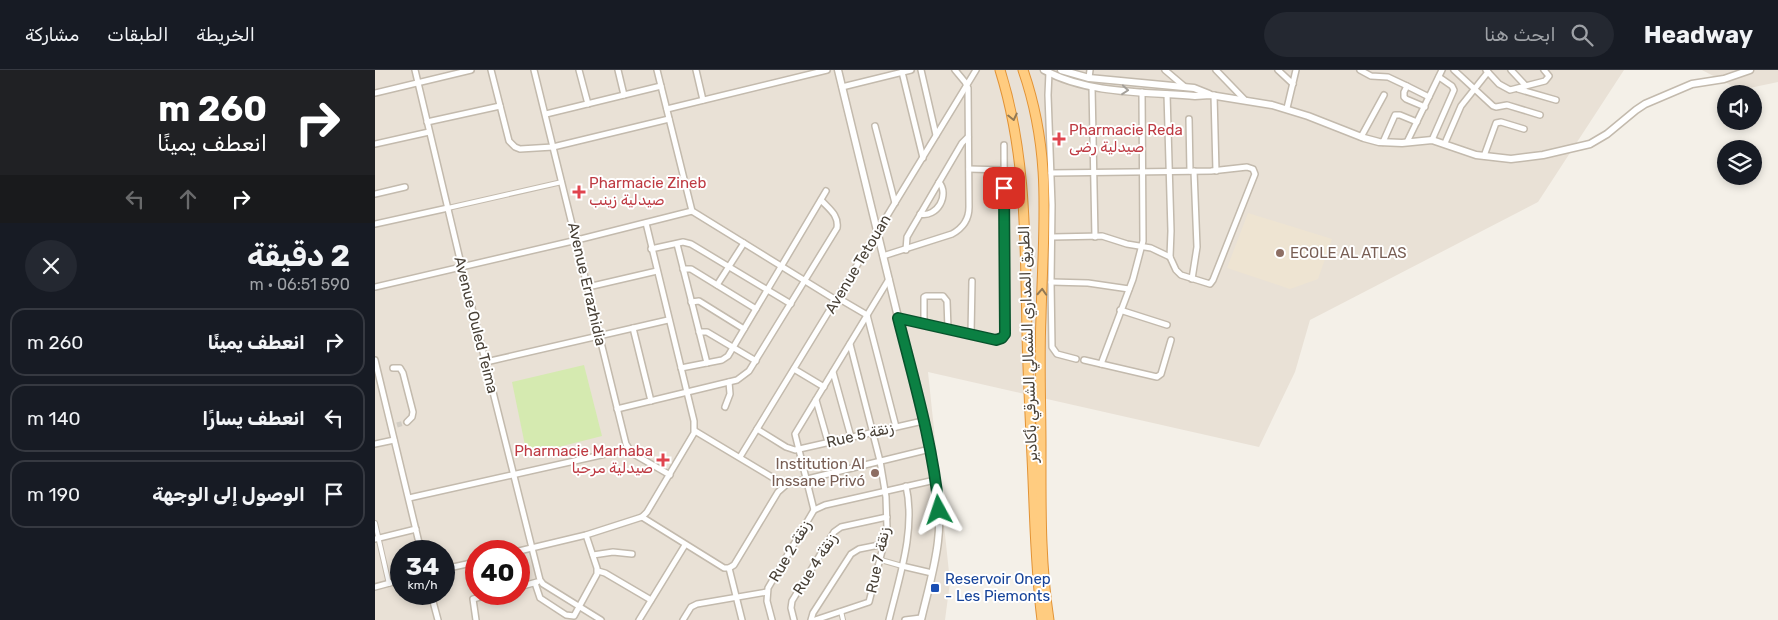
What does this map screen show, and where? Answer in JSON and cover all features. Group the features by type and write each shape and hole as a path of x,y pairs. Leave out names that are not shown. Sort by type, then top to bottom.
{"highway":[{"name":"الطريق المداري الشمالي الشرقي بأكادير","path":"1000,70 1014,121 1021,172 1035,556 1042,620"},
{"name":"الطريق المداري الشمالي الشرقي بأكادير","path":"1023,70 1037,120 1045,180 1041,317 1040,531 1049,620"}],"street":[{"name":"Avenue Ouled Teima","path":"415,70 531,548 540,598 573,618"},
{"path":"375,93 471,70"},
{"path":"491,70 509,141 523,149 553,147 669,119"},
{"name":"Avenue Errazhidia","path":"534,70 628,449"},
{"path":"579,70 587,104"},
{"path":"618,70 623,95"},
{"path":"657,70 692,211 805,281 867,315 896,427"},
{"path":"696,70 703,100"},
{"path":"667,109 803,73 827,70"},
{"path":"838,70 930,449 935,480 939,525 932,573 921,619 905,620"},
{"path":"843,87 911,70"},
{"path":"921,70 936,135"},
{"path":"883,256 952,234 964,224 969,210 967,85 955,70"},
{"name":"Avenue Tetouan","path":"739,457 976,70"},
{"path":"1061,70 1089,78 1194,88 1212,95"},
{"path":"1089,78 1091,70"},
{"path":"1165,70 1186,87"},
{"path":"1216,70 1244,99"},
{"path":"1278,70 1293,84"},
{"path":"1287,108 1296,70"},
{"path":"1360,70 1371,76 1388,77 1429,97"},
{"path":"1371,76 1374,70"},
{"path":"1407,142 1442,70"},
{"path":"1454,70 1493,106 1507,105 1540,115"},
{"path":"1511,70 1526,86"},
{"path":"1445,143 1461,106 1487,71 1505,88 1510,90 1547,80 1549,74 1545,70"},
{"path":"1076,359 1057,354 1053,349 1051,173 1047,71 1072,83 1093,87 1244,99 1287,108 1361,137 1383,142 1432,140 1485,156 1511,159 1527,158 1590,144 1607,134 1645,104 1692,84 1724,79 1750,70"},
{"path":"901,72 923,158"},
{"path":"1432,140 1455,90 1439,77"},
{"path":"545,114 661,86"},
{"path":"1407,86 1404,97 1425,107"},
{"path":"1093,87 1095,237"},
{"path":"1194,88 1197,93 1195,96"},
{"path":"1517,89 1556,100"},
{"path":"1101,364 1143,246 1145,227 1141,92"},
{"path":"1167,94 1171,231 1169,257"},
{"path":"1212,95 1216,170"},
{"path":"1361,137 1384,95"},
{"path":"427,122 500,106"},
{"path":"1383,142 1395,115 1400,115 1417,122"},
{"path":"1189,119 1197,248 1192,279"},
{"path":"1485,156 1496,123 1501,122 1524,129"},
{"path":"875,126 895,203"},
{"path":"375,144 429,132"},
{"path":"906,250 909,234 962,143 968,137"},
{"path":"898,318 996,340 1002,338 1006,332 1003,146"},
{"path":"1051,173 1192,171 1249,167 1253,169 1255,174 1212,282 1206,284 1179,273 1169,257 1164,253 1143,246 1127,244 1110,238 1052,237"},
{"path":"969,169 1004,170"},
{"path":"375,224 562,182"},
{"path":"920,214 933,213 942,200 942,186 939,182"},
{"path":"375,194 405,187"},
{"path":"681,368 724,359 745,329 826,191"},
{"path":"617,409 737,380 746,375 838,226 836,216 821,200"},
{"path":"375,287 462,268 692,211"},
{"path":"531,548 586,535 642,517 670,475 695,431 645,223"},
{"path":"651,249 685,242 691,244 791,304"},
{"path":"717,285 744,243"},
{"path":"677,244 707,363"},
{"path":"683,269 691,269 756,309"},
{"path":"588,286 657,271"},
{"path":"889,279 796,431 795,437 814,510 825,505 935,480"},
{"path":"971,334 972,281"},
{"path":"1051,282 1088,283 1129,289"},
{"path":"924,324 924,297 943,296 947,301 948,329"},
{"path":"691,302 699,301 745,329"},
{"path":"1120,310 1167,325"},
{"path":"486,362 668,320"},
{"path":"633,328 651,401"},
{"path":"699,332 707,332 756,361"},
{"path":"1084,360 1155,377 1161,374 1171,340"},
{"name":"Rue 7 زنقة","path":"815,620 869,602 884,544 887,517 886,491 850,344"},
{"path":"375,360 418,540"},
{"path":"393,368 400,368 403,373 413,412 412,417 407,422"},
{"path":"794,369 824,387"},
{"path":"833,372 851,437"},
{"path":"725,407 731,394 729,382"},
{"path":"816,400 828,442"},
{"name":"Rue 5 زنقة","path":"798,449 923,421"},
{"path":"391,426 397,425"},
{"path":"757,430 789,449 798,449"},
{"path":"695,431 777,480 783,486"},
{"path":"375,444 394,440"},
{"path":"409,498 628,449 670,475"},
{"path":"642,517 724,568 729,568 734,565 783,486 805,478 930,449"},
{"path":"889,620 902,566 909,520 906,486"},
{"name":"Rue 2 زنقة","path":"772,620 767,592 814,510"},
{"name":"Rue 4 زنقة","path":"794,620 791,608 792,601 834,532 841,527 887,517"},
{"path":"375,523 389,584 375,587"},
{"path":"377,538 416,529"},
{"path":"573,618 598,571 586,535"},
{"path":"811,620 851,554 859,549 884,544"},
{"path":"639,620 685,545"},
{"path":"593,555 613,552 632,554"},
{"path":"881,560 932,573"},
{"path":"729,568 741,620"},
{"path":"598,571 605,573 651,600"},
{"path":"530,583 537,581 543,584 599,619"},
{"name":"Rue 2 زنقة","path":"683,620 689,609 695,605 767,592"},
{"path":"434,605 438,620"},
{"path":"474,605 476,620"},
{"path":"841,611 843,620"}],"shaded area":[{"path":"375,70 1624,70 1538,202 1310,320 1295,372 1259,447 928,372 950,582 945,620 375,620"},
{"path":"1702,70 1778,70 1778,82 1762,85 1730,85"},
{"name":"ECOLE AL ATLAS","path":"1248,213 1332,239 1318,279 1290,289 1227,268"}],"green space":[{"path":"584,365 602,436 527,455 512,382"}],"tunnel":[{"path":"397,425 407,422"}],"place":[{"name":"Pharmacie Reda صيدلية رضى","path":"1059,139"},
{"name":"Pharmacie Zineb صيدلية زينب","path":"579,192"},
{"name":"ECOLE AL ATLAS","path":"1280,253"},
{"name":"Pharmacie Marhaba صيدلية مرحبا","path":"663,460"},
{"name":"Institution Al Inssane Privó","path":"875,473"},
{"name":"Reservoir Onep - Les Piemonts","path":"935,588"}],"route":[{"path":"939,510 937,486 930,449 898,318 996,340 1002,338 1006,330 1004,188"}]}
